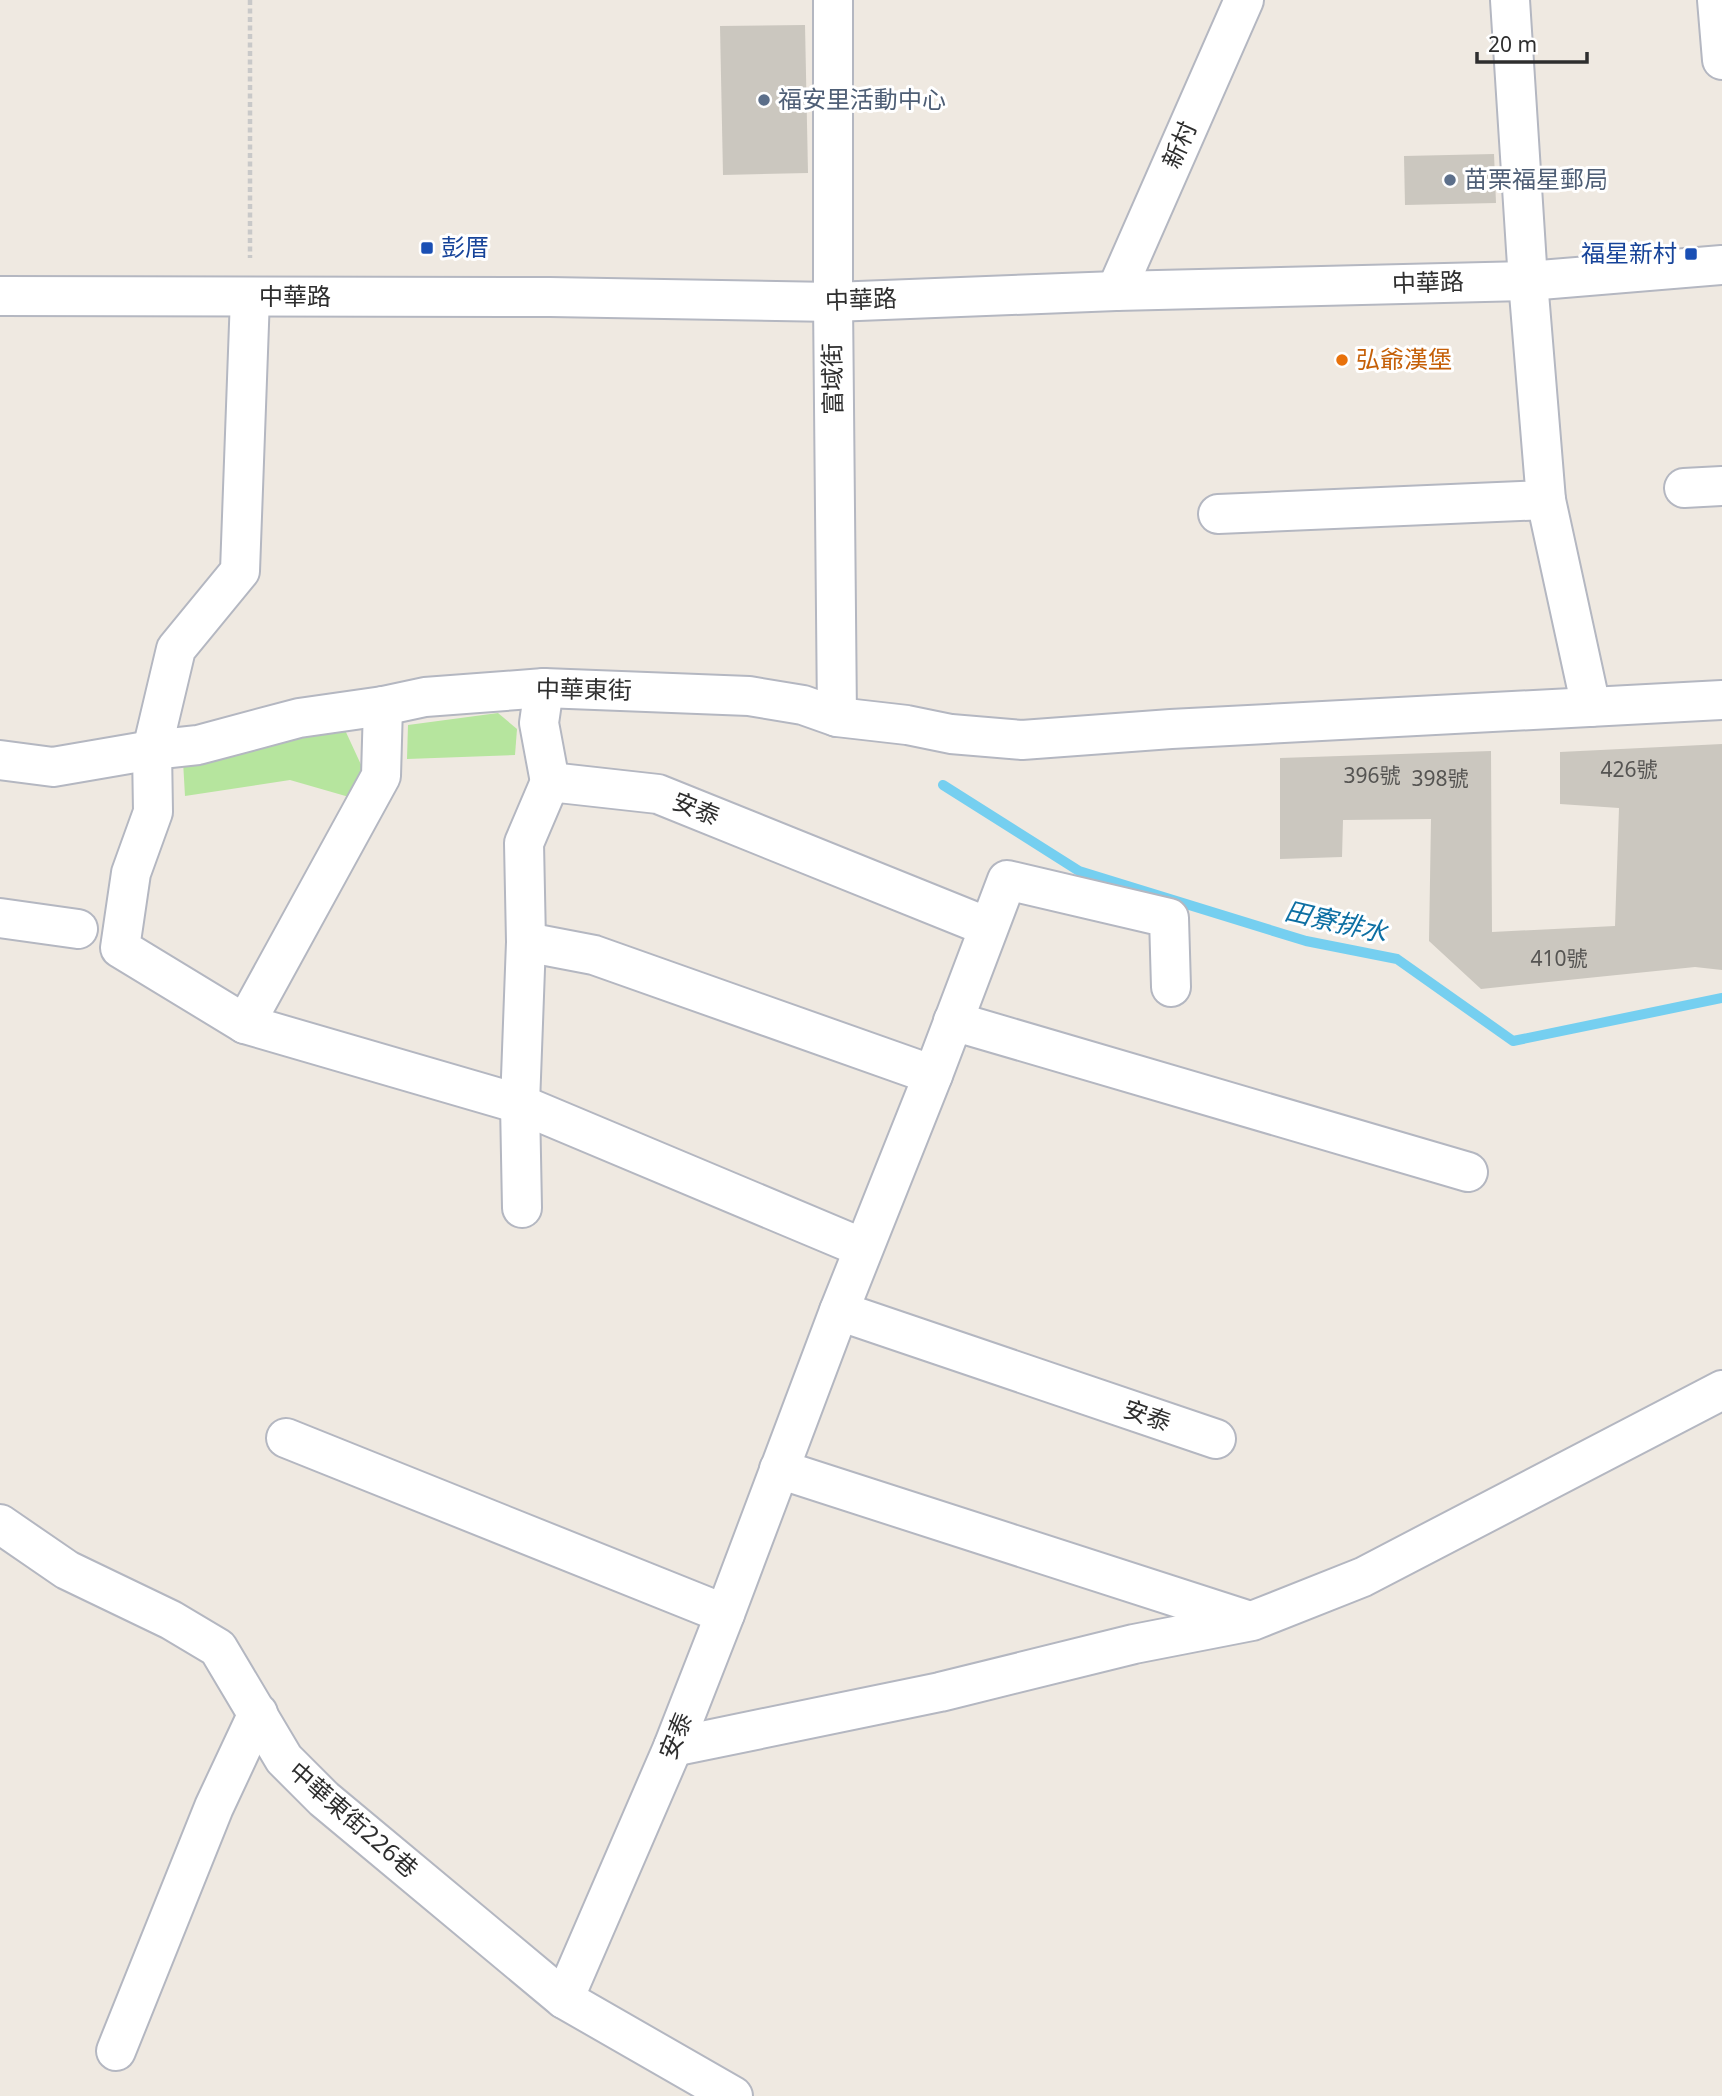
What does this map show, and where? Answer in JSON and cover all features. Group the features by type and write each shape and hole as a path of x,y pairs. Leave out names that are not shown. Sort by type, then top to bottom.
{"street":[{"name":"富域街","path":"833,0 837,717"},
{"name":"新村","path":"1116,291 1244,0"},
{"path":"1510,0 1528,281 1546,500 1591,707"},
{"path":"1717,0 1722,60"},
{"name":"中華路","path":"0,296 550,297 833,302 1116,291 1528,281 1722,265"},
{"path":"250,297 240,571 176,649 152,750 153,812 131,873 120,948 245,1024 520,1104 863,1248"},
{"path":"1684,488 1722,486"},
{"path":"1218,514 1546,500"},
{"path":"522,1208 520,1104 526,942 524,843 550,782 539,723 544,688"},
{"name":"中華東街","path":"0,760 53,767 198,745 299,718 425,697 544,688 749,696 803,705 837,717 907,725 951,734 1022,740 1171,729 1722,700"},
{"path":"245,1024 381,776 383,706"},
{"name":"安泰","path":"550,782 658,794 988,927"},
{"name":"安泰","path":"564,2000 673,1747 726,1614 863,1248 933,1075 1007,880 1169,918 1171,987"},
{"path":"0,918 78,929"},
{"path":"526,942 594,955 933,1075"},
{"path":"953,1021 1468,1172"},
{"name":"安泰","path":"839,1311 1216,1439"},
{"path":"673,1747 940,1692 1134,1644 1252,1621 1363,1577 1722,1390"},
{"path":"286,1438 726,1614"},
{"path":"779,1469 1252,1621"},
{"name":"中華東街226巷","path":"0,1524 67,1570 171,1620 218,1648 284,1759 324,1799 564,2000 733,2096"},
{"path":"116,2051 214,1807 258,1713"}],"path":[{"path":"250,0 250,297"}],"green space":[{"path":"498,713 517,729 515,755 407,759 408,725"},
{"path":"345,730 363,769 356,799 290,780 185,796 183,761"}],"building":[{"name":"福安里活動中心","path":"805,25 808,173 723,175 720,26"},
{"name":"苗栗福星郵局","path":"1494,154 1496,203 1405,205 1404,156"},
{"path":"1722,744 1722,970 1695,967 1481,989 1429,941 1431,819 1343,820 1342,857 1280,859 1280,758 1491,751 1492,932 1615,926 1619,808 1560,804 1560,752"}],"waterway":[{"name":"田寮排水","path":"943,785 1079,871 1306,941 1397,959 1513,1041 1722,998"}],"place":[{"name":"福安里活動中心","path":"764,100"},
{"name":"苗栗福星郵局","path":"1450,180"},
{"name":"彭厝","path":"427,248"},
{"name":"福星新村","path":"1691,254"},
{"name":"弘爺漢堡","path":"1342,360"}]}
